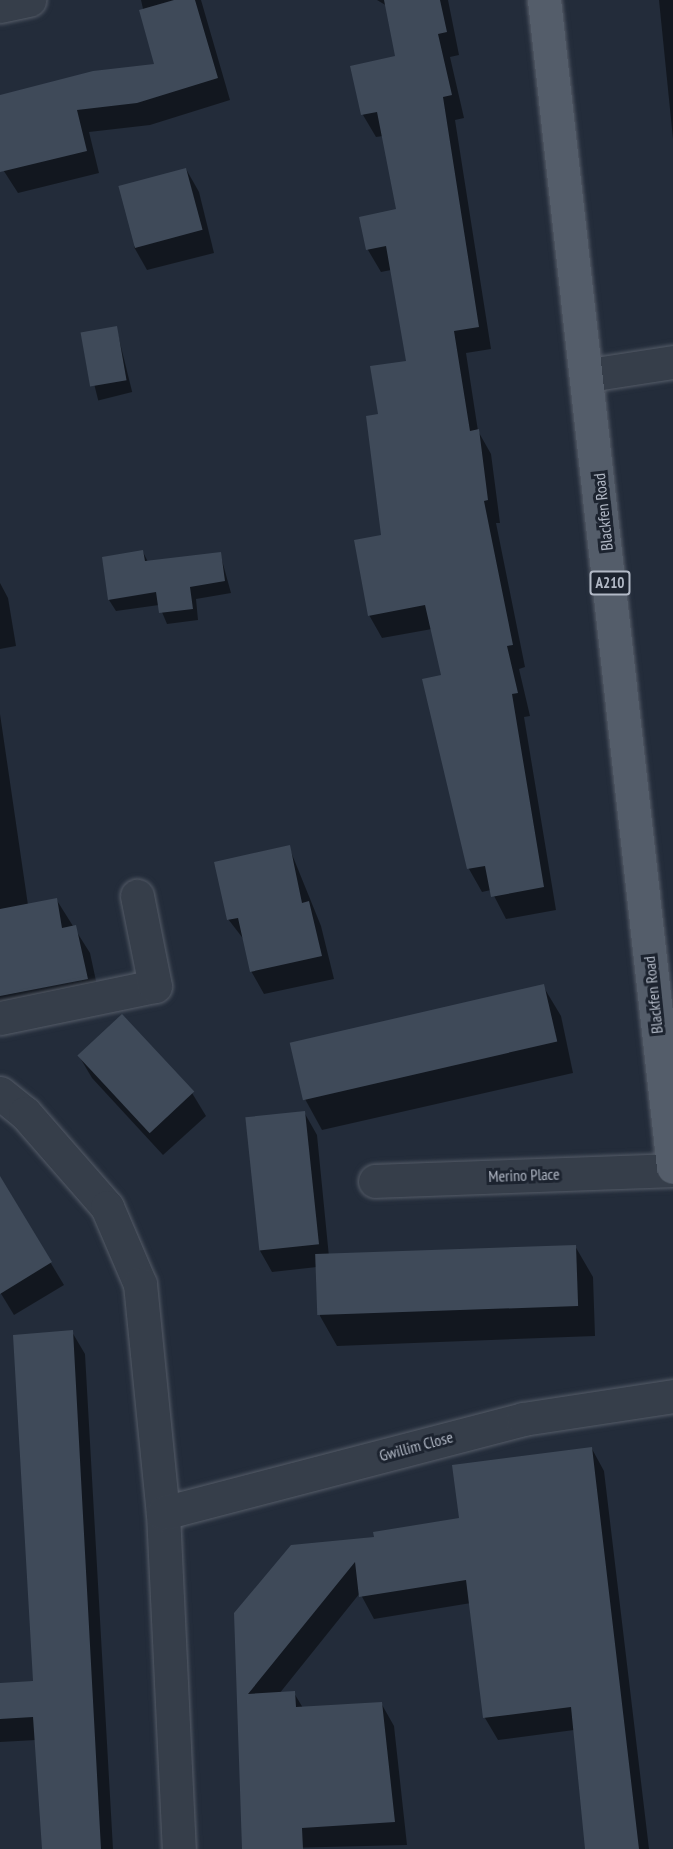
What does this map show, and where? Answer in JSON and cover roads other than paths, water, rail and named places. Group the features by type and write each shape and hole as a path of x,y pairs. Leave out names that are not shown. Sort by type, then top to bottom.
{"main road":[{"name":"Blackfen Road","path":"544,0 664,1018 673,1169"}],"street":[{"path":"0,6 29,0"},
{"path":"589,375 673,362"},
{"path":"0,1018 155,986 137,896"},
{"path":"0,1093 25,1113 107,1208 140,1284 163,1513 179,1849"},
{"name":"Merino Place","path":"375,1181 673,1169"},
{"name":"Gwillim Close","path":"163,1513 523,1419 673,1396"}]}
